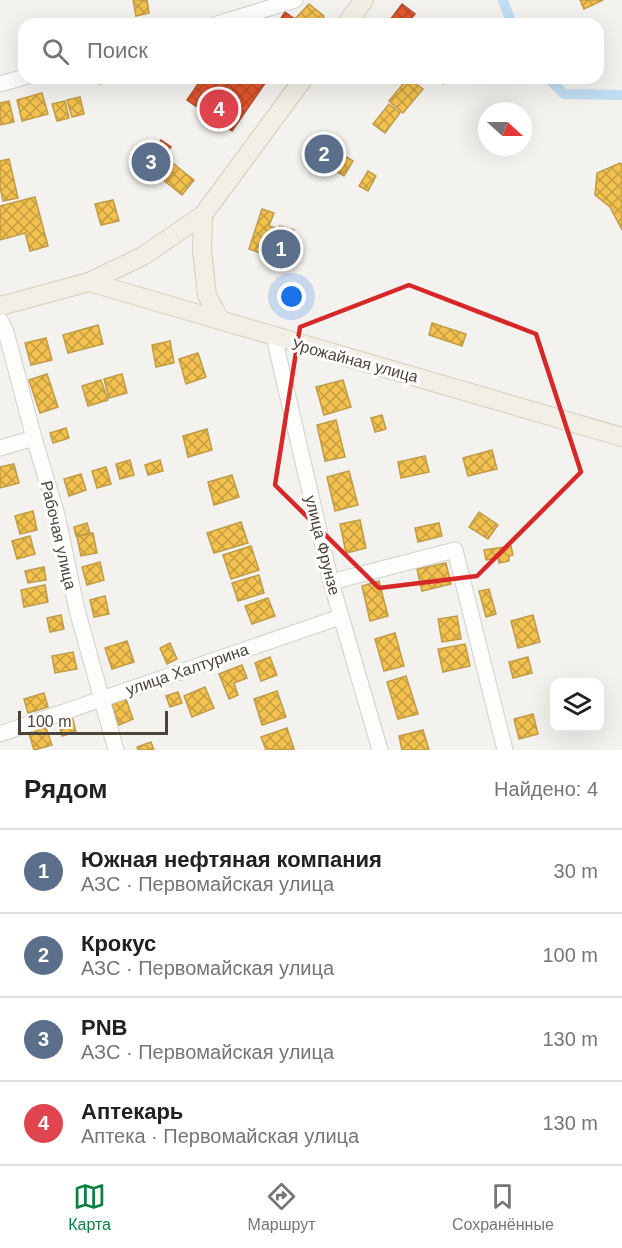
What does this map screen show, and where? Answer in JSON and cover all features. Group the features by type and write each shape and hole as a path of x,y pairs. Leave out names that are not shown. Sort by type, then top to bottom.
{"main road":[{"path":"350,18 364,0"},
{"path":"0,306 89,282 143,256 203,215 300,84"},
{"path":"203,215 202,250 207,295 220,320"},
{"name":"Урожайная улица","path":"89,282 622,437"}],"street":[{"path":"236,18 295,0"},
{"path":"0,84 18,79"},
{"name":"Рабочая улица","path":"0,320 6,332 57,515 76,610 117,750"},
{"name":"улица Фрунзе","path":"274,337 331,582 380,750"},
{"path":"0,448 34,438"},
{"path":"331,582 455,550 505,750"},
{"name":"улица Халтурина","path":"0,734 340,617"}],"highlighted area":[{"path":"409,285 536,334 581,472 477,576 379,588 275,485 300,327"}],"building: Жильё":[{"path":"133,0 147,0 149,13 136,16"},
{"path":"580,0 603,0 584,9"},
{"path":"309,4 324,16 322,18 296,18"},
{"path":"403,84 416,84 423,89 403,113 389,101"},
{"path":"42,93 48,114 22,121 17,100"},
{"path":"80,97 84,114 72,117 67,100"},
{"path":"9,101 14,122 0,125 0,103"},
{"path":"65,101 69,118 57,121 52,104"},
{"path":"389,104 400,113 385,133 373,124"},
{"path":"337,151 353,161 344,176 327,166"},
{"path":"164,156 194,180 182,195 152,171"},
{"path":"9,159 18,198 3,201 0,187 0,161"},
{"path":"622,164 622,230 610,207 595,195 597,173"},
{"path":"368,171 376,176 368,191 359,186"},
{"path":"35,197 48,246 30,251 25,233 0,240 0,206"},
{"path":"113,200 119,221 101,225 95,204"},
{"path":"262,209 274,213 269,226 279,229 274,242 265,239 260,253 249,249"},
{"path":"280,226 294,230 287,249 274,244"},
{"path":"432,323 466,334 462,346 429,335"},
{"path":"98,325 103,344 68,353 63,335"},
{"path":"46,338 52,360 31,365 25,343"},
{"path":"170,341 174,363 156,367 152,345"},
{"path":"198,353 206,377 186,384 179,359"},
{"path":"47,374 58,407 40,413 29,380"},
{"path":"122,374 127,393 109,398 104,379"},
{"path":"101,380 108,400 88,406 82,386"},
{"path":"343,380 351,407 324,415 316,387"},
{"path":"382,415 386,429 375,432 371,418"},
{"path":"336,420 345,457 325,461 317,425"},
{"path":"66,428 69,438 53,443 50,433"},
{"path":"207,429 212,450 188,457 183,436"},
{"path":"492,450 497,469 468,476 463,458"},
{"path":"425,456 429,472 401,478 398,462"},
{"path":"130,460 134,475 120,479 116,464"},
{"path":"160,460 163,471 148,475 145,465"},
{"path":"14,464 19,483 0,488 0,467"},
{"path":"106,467 111,484 97,488 92,471"},
{"path":"349,471 358,505 335,511 327,477"},
{"path":"81,474 86,490 69,496 64,479"},
{"path":"232,475 239,497 214,505 208,482"},
{"path":"33,511 37,530 20,534 15,516"},
{"path":"479,512 498,525 488,539 469,527"},
{"path":"360,520 366,548 346,553 340,524"},
{"path":"241,522 248,543 214,553 207,533"},
{"path":"87,523 90,533 76,536 74,527"},
{"path":"439,523 442,536 418,542 415,528"},
{"path":"93,533 97,553 81,556 77,537"},
{"path":"30,536 35,554 17,559 12,541"},
{"path":"251,546 259,570 231,579 223,555"},
{"path":"511,546 513,555 509,556 509,561 499,563 498,558 486,560 484,550"},
{"path":"100,562 104,580 87,585 82,567"},
{"path":"446,563 451,584 422,591 417,569"},
{"path":"44,567 46,580 28,583 25,571"},
{"path":"259,575 264,593 238,601 232,583"},
{"path":"379,581 388,616 370,621 362,586"},
{"path":"45,585 48,602 24,607 21,590"},
{"path":"489,589 496,614 486,617 479,591"},
{"path":"105,596 109,614 94,617 90,600"},
{"path":"268,598 275,616 252,624 245,606"},
{"path":"61,615 64,629 50,632 47,618"},
{"path":"533,615 540,642 518,648 511,621"},
{"path":"457,616 461,639 442,642 438,619"},
{"path":"395,633 404,666 384,671 375,639"},
{"path":"127,641 134,662 112,669 105,648"},
{"path":"170,643 177,659 167,664 160,648"},
{"path":"465,644 470,666 443,672 438,649"},
{"path":"73,652 77,669 55,673 52,656"},
{"path":"270,657 277,675 261,681 255,663"},
{"path":"528,657 532,673 513,678 509,662"},
{"path":"242,665 247,678 234,683 238,695 229,699 219,674"},
{"path":"406,676 418,714 398,719 387,682"},
{"path":"205,687 214,708 192,717 184,696"},
{"path":"277,691 286,717 262,725 254,699"},
{"path":"178,692 182,703 170,707 166,696"},
{"path":"44,693 48,707 28,713 24,699"},
{"path":"126,699 133,719 119,725 112,704"},
{"path":"533,714 538,734 519,739 514,719"},
{"path":"72,716 76,732 62,736 58,720"},
{"path":"45,725 52,745 34,750 28,730"},
{"path":"287,728 294,749 266,750 261,737"},
{"path":"423,730 429,750 402,750 399,736"},
{"path":"151,742 154,750 138,750 137,747"}],"building: Торговля":[{"path":"402,4 415,14 412,18 392,18"},
{"path":"285,12 294,18 281,18"},
{"path":"198,84 265,84 232,131 187,100"},
{"path":"313,137 337,151 327,166 304,152"},
{"path":"161,140 171,147 147,176 138,169"}],"waterway":[{"path":"503,0 510,18"},
{"path":"554,84 564,94 622,95"}],"place":[{"name":"Аптекарь","path":"219,109"},
{"name":"Крокус","path":"324,154"},
{"name":"PNB","path":"151,162"},
{"name":"Южная нефтяная компания","path":"281,249"}]}
